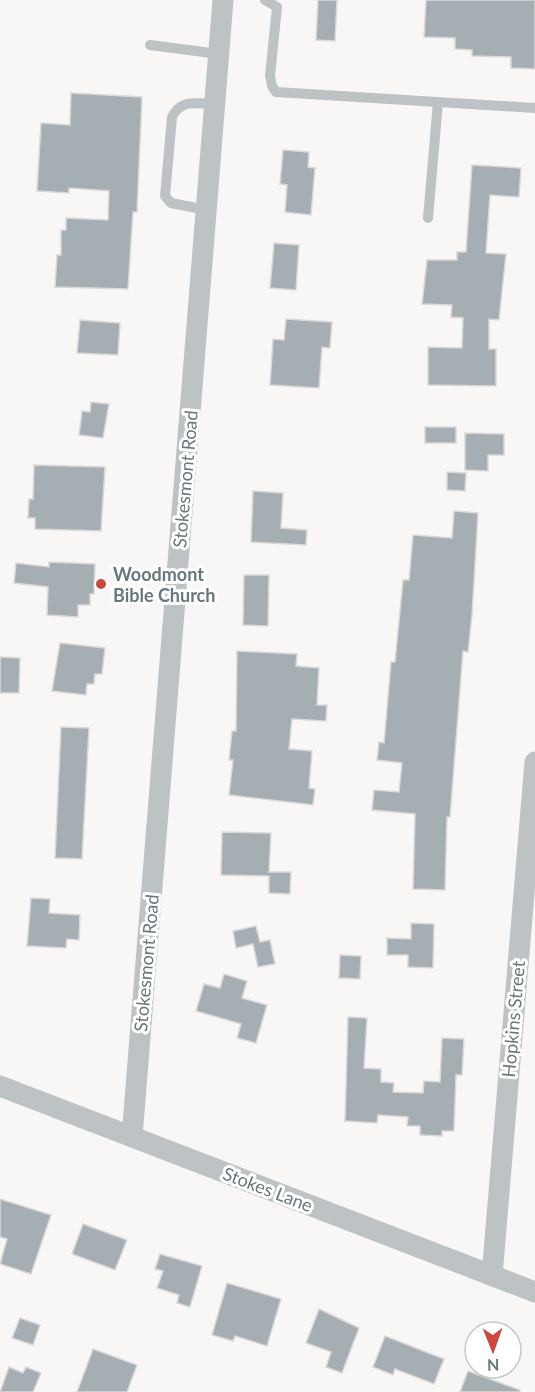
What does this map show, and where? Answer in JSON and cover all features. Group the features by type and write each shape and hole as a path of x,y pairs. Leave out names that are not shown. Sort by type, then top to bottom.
{"street":[{"name":"Stokesmont Road","path":"132,1137 223,0"},
{"name":"Hopkins Street","path":"492,1276 535,762"},
{"name":"Stokes Lane","path":"0,1086 535,1292"}],"lane":[{"path":"265,0 277,7 270,76 272,87 276,92 535,108"},
{"path":"150,45 219,54"},
{"path":"428,218 438,102"},
{"path":"207,210 171,203 165,196 172,117 178,106 215,104"}],"building":[{"path":"318,0 337,0 335,41 316,40"},
{"path":"426,0 535,0 535,69 511,68 511,57 472,56 472,50 455,49 455,38 424,37"},
{"path":"71,93 142,97 137,212 133,212 128,289 55,287 57,255 61,255 61,230 66,230 66,218 108,220 109,191 69,188 69,193 37,191 41,123 70,125"},
{"path":"283,150 309,152 308,167 315,168 311,215 285,212 287,185 280,184"},
{"path":"472,165 521,168 519,197 490,195 486,253 506,254 499,320 489,319 489,349 496,349 496,386 428,385 428,347 462,348 463,318 451,317 452,305 422,304 427,260 457,260 457,252 466,252"},
{"path":"274,243 299,245 296,290 270,288"},
{"path":"286,319 332,322 330,348 322,347 319,388 270,385 273,339 284,340"},
{"path":"80,320 120,323 118,355 77,353"},
{"path":"91,402 109,404 103,438 79,435 82,411 90,412"},
{"path":"425,427 456,427 456,443 425,443"},
{"path":"465,433 504,434 504,455 488,455 488,471 465,470"},
{"path":"34,465 105,467 101,531 35,529 35,518 28,518 29,499 33,499"},
{"path":"447,472 466,473 465,491 447,490"},
{"path":"253,491 283,493 281,528 307,530 306,545 251,542"},
{"path":"454,511 478,513 472,615 468,652 463,651 450,817 447,817 445,890 413,889 415,814 372,810 374,790 399,792 402,763 377,760 379,742 384,743 391,662 395,662 403,580 409,580 413,535 452,538"},
{"path":"49,562 95,564 94,594 90,594 90,605 78,605 78,617 47,615 48,587 14,583 16,563 49,567"},
{"path":"244,575 269,575 268,626 243,625"},
{"path":"60,643 105,648 102,674 95,674 94,684 87,684 86,695 52,691"},
{"path":"237,651 297,654 296,666 319,668 317,705 327,705 326,721 292,719 289,749 312,751 309,788 315,789 313,805 229,795 233,760 229,760 232,731 236,731"},
{"path":"0,657 20,658 19,693 0,693"},
{"path":"61,727 89,728 82,859 55,858"},
{"path":"222,832 271,833 269,872 291,872 290,894 269,893 269,876 221,875"},
{"path":"31,898 50,899 49,913 80,915 79,940 67,939 66,948 27,946"},
{"path":"411,923 434,924 433,968 408,967 408,955 387,955 387,938 411,939"},
{"path":"256,926 260,942 270,940 275,964 258,967 253,944 236,948 233,931"},
{"path":"340,955 361,956 360,979 339,978"},
{"path":"224,974 247,981 242,998 267,1005 256,1043 237,1038 241,1024 196,1011 204,984 220,988"},
{"path":"348,1017 367,1018 364,1068 381,1069 381,1082 394,1083 393,1092 423,1093 424,1081 440,1082 442,1038 464,1039 462,1075 456,1075 454,1131 442,1131 442,1136 420,1135 420,1126 407,1126 408,1117 378,1115 377,1123 345,1121"},
{"path":"0,1199 51,1215 31,1274 0,1264 7,1239 0,1237"},
{"path":"83,1224 127,1240 115,1270 72,1254"},
{"path":"160,1254 202,1266 190,1307 177,1303 179,1295 157,1288 163,1271 155,1269"},
{"path":"227,1283 281,1299 267,1346 235,1336 233,1341 212,1335"},
{"path":"319,1309 359,1328 342,1373 326,1367 331,1352 306,1343"},
{"path":"20,1318 40,1325 33,1345 12,1338"},
{"path":"385,1336 444,1359 434,1384 395,1369 393,1375 373,1367"},
{"path":"93,1349 137,1365 127,1392 77,1392"},
{"path":"9,1367 23,1373 26,1367 41,1373 33,1392 0,1392"},
{"path":"465,1380 493,1380 520,1390 520,1392 460,1392"}],"place":[{"name":"Woodmont Bible Church","path":"101,584"}]}
